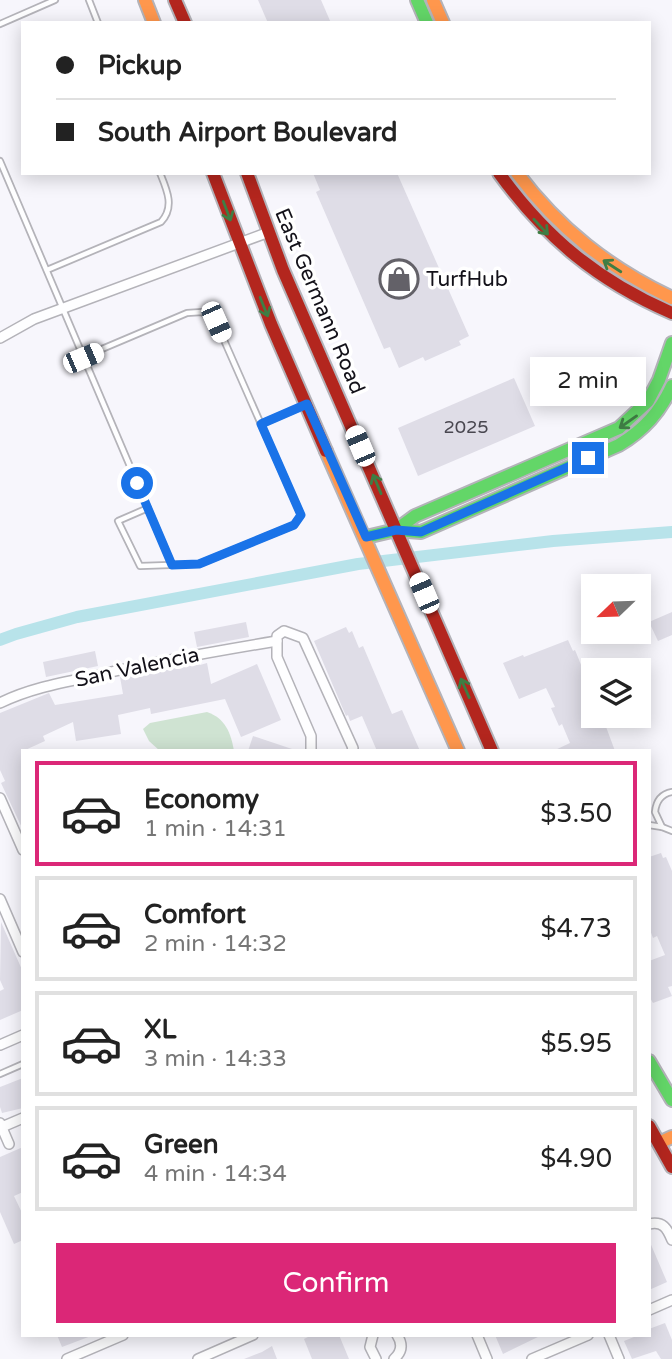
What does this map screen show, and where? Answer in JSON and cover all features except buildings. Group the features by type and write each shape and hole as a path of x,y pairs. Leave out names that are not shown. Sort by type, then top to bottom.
{"main road":[{"path":"145,0 153,21"},
{"path":"175,0 184,21"},
{"path":"417,0 426,21"},
{"path":"433,0 442,21"},
{"path":"214,175 271,324 457,749"},
{"name":"East Germann Road","path":"248,175 269,232 491,749"},
{"path":"500,175 526,211 589,269 618,288 672,313"},
{"path":"519,175 545,209 592,253 635,280 672,298"},
{"path":"368,543 396,530 415,516 619,428 644,408 662,377 672,343"},
{"path":"396,530 421,532 619,445 645,429 664,404 672,386"},
{"path":"582,444 588,458"},
{"path":"651,1064 672,1100"},
{"path":"672,1137 654,1145 672,1167"}],"street":[{"path":"0,338 34,319 269,232"},
{"name":"San Valencia","path":"0,703 13,696 53,684 172,658 277,641 277,636 284,631 303,638 353,749"},
{"path":"277,641 277,657 312,736 312,749"},
{"path":"0,798 21,845"},
{"path":"0,899 21,947"},
{"path":"0,1045 21,1036"},
{"path":"9,1144 1,1125 21,1119"},
{"path":"651,1224 658,1222 665,1226 672,1240"},
{"path":"651,1309 671,1302"},
{"path":"67,1359 118,1337"},
{"path":"198,1359 248,1337"},
{"path":"372,1337 370,1347 376,1359"},
{"path":"397,1357 401,1345 398,1337"},
{"path":"478,1337 488,1359"},
{"path":"532,1359 544,1357 583,1337"},
{"path":"610,1337 619,1359"}],"lane":[{"path":"0,24 55,0"},
{"path":"89,0 97,21"},
{"path":"0,161 172,565"},
{"path":"47,270 161,222 168,212 169,203 161,175"},
{"path":"83,358 187,313 202,312 216,322 301,515 294,525 199,564 140,566 118,520 148,508"},
{"path":"261,424 307,404"},
{"path":"662,827 652,806 662,796 672,792"},
{"path":"651,825 672,831"},
{"path":"0,1074 21,1065"}],"green space":[{"path":"207,712 218,718 226,727 234,749 158,749 149,741 143,729 150,723"}],"waterway":[{"path":"0,640 77,617 358,564 553,541 672,532"}],"traffic: fast":[{"path":"417,0 426,21"},
{"path":"396,530 415,516 619,428 648,401 659,380 672,343"},
{"path":"366,537 396,530 421,532 619,445 650,420 672,386"},
{"path":"651,1064 672,1100"}],"traffic: slow":[{"path":"145,0 153,21"},
{"path":"433,0 442,21"},
{"path":"519,175 550,212 587,245 627,274 672,298"},
{"path":"326,451 457,749"},
{"path":"659,1143 672,1137"}],"traffic: jam":[{"path":"175,0 184,21"},
{"path":"214,175 271,324 326,451"},
{"path":"248,175 283,270 491,749"},
{"path":"501,175 535,218 575,255 620,287 672,313"},
{"path":"651,1130 672,1167"}],"place":[{"name":"TurfHub","path":"399,279"}],"route":[{"path":"137,483 172,565 199,564 294,525 301,515 261,424 307,404 366,537 396,530 421,532 588,458"}]}
